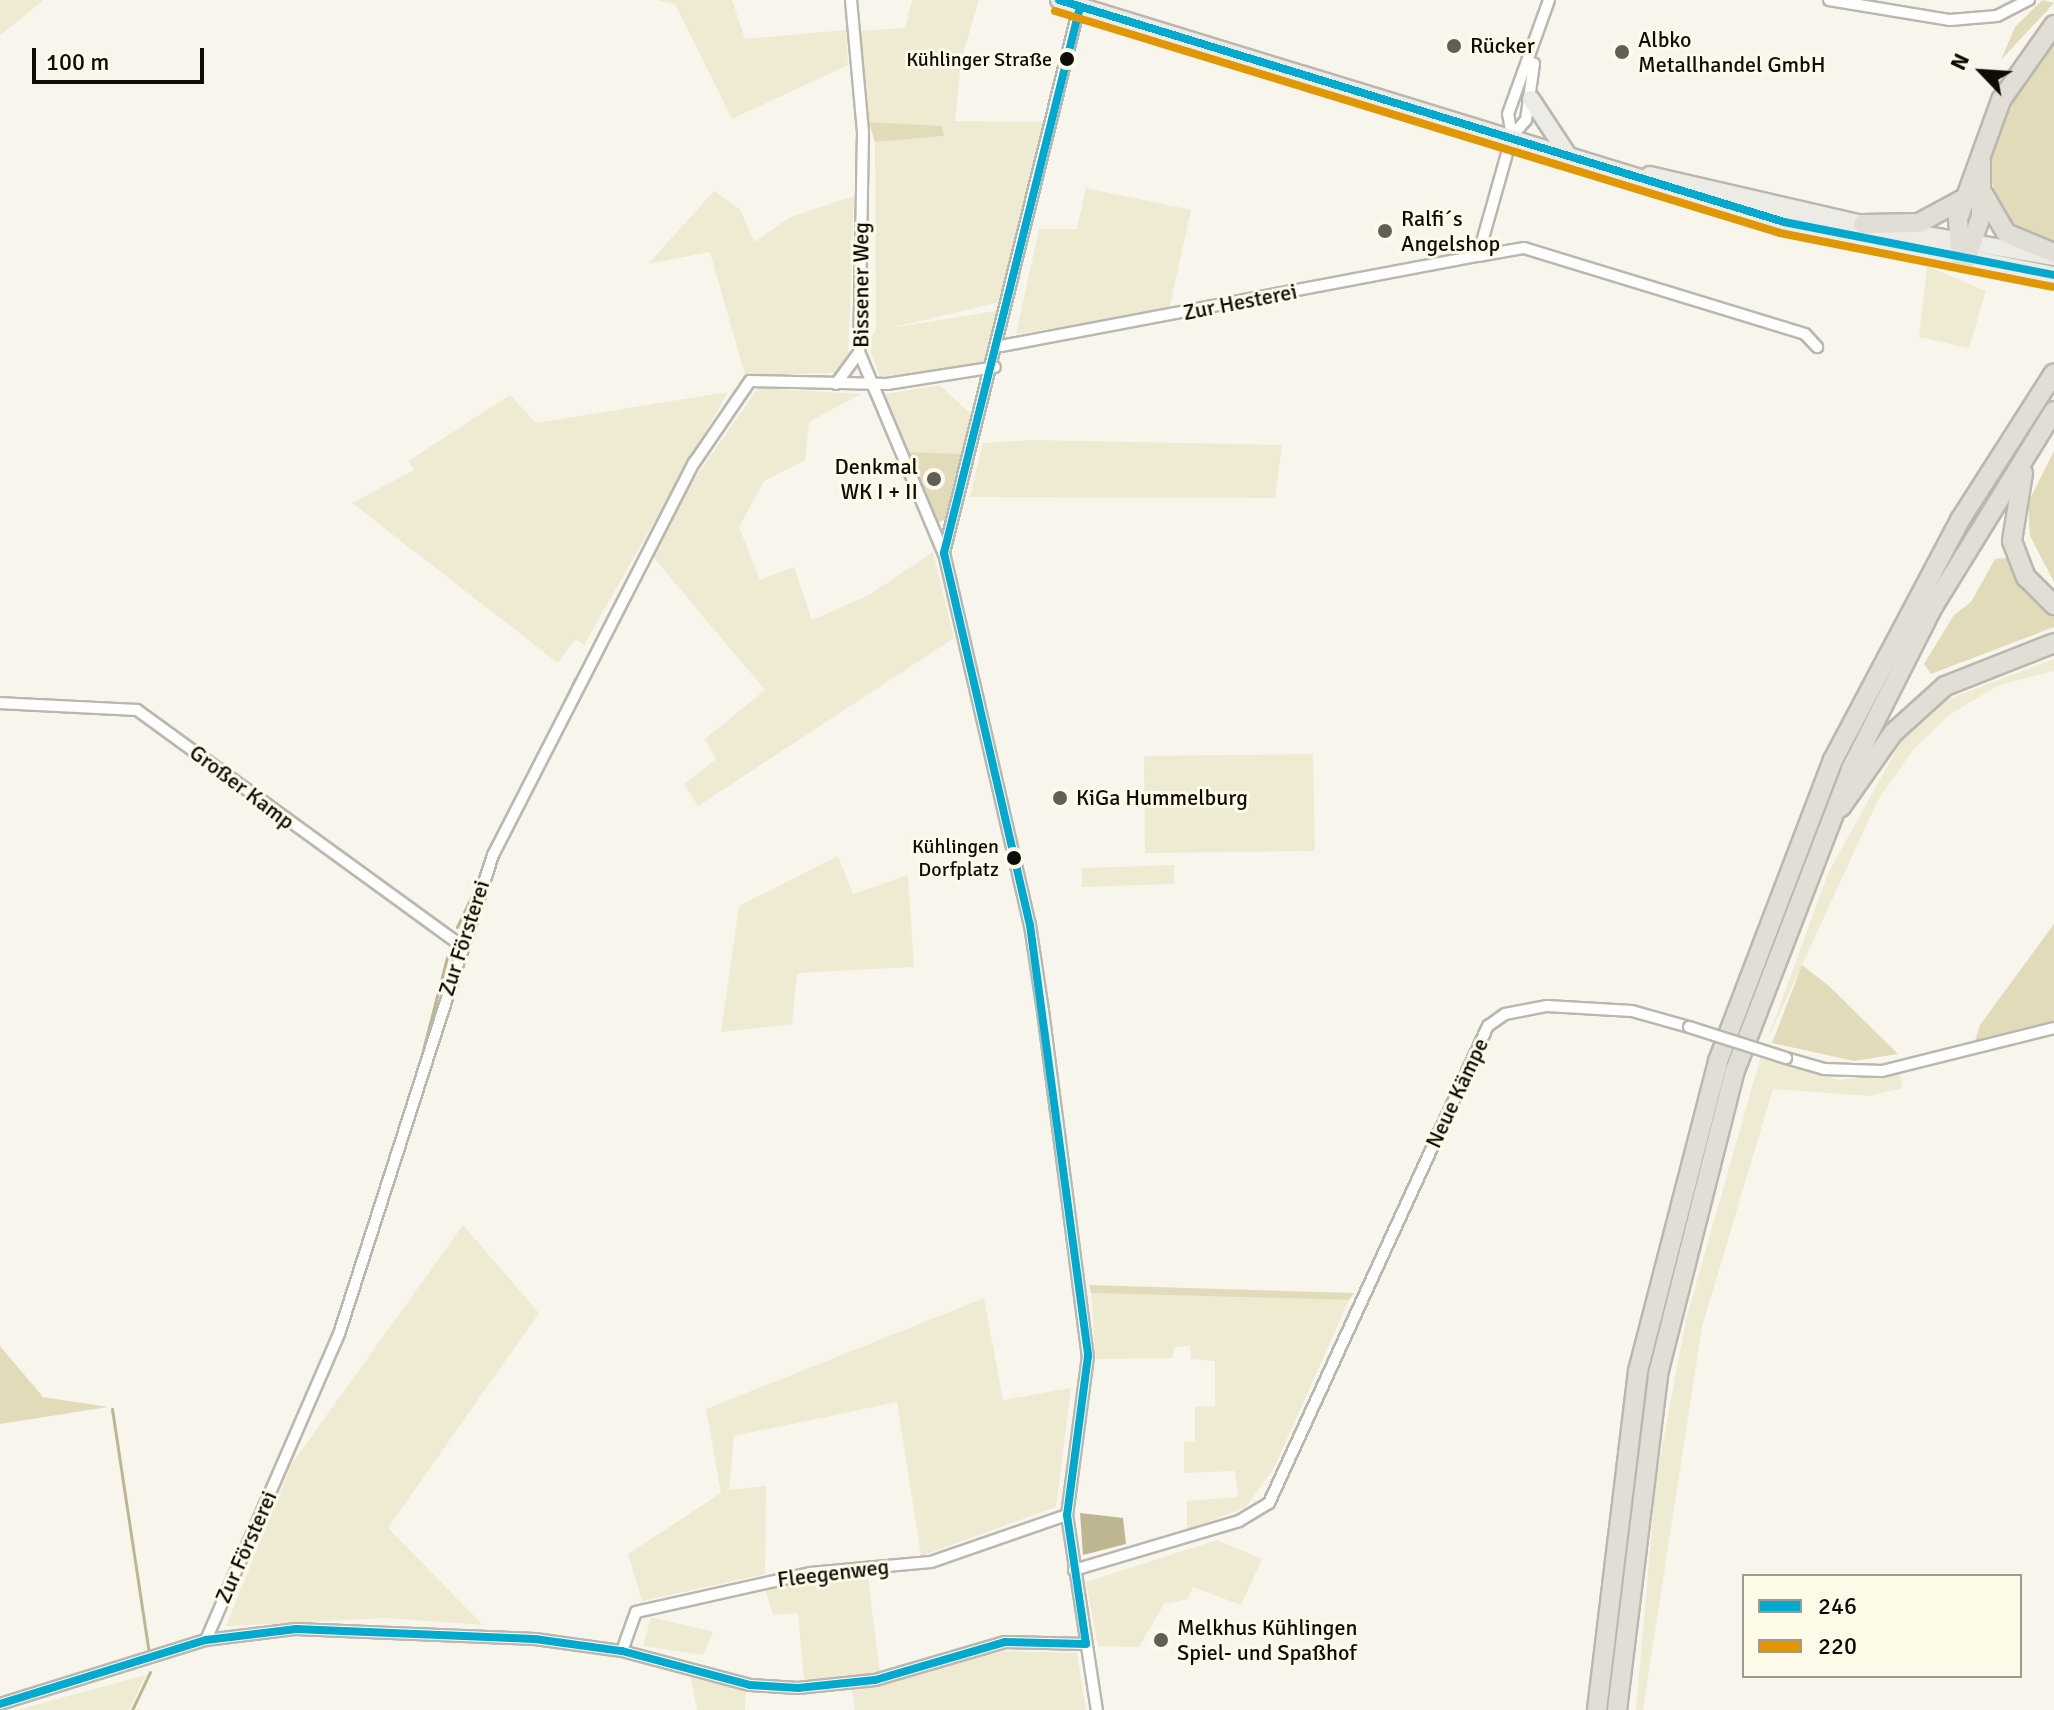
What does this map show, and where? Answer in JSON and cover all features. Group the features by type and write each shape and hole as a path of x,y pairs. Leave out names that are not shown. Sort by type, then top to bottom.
{"highway":[{"path":"1965,251 1981,157 2001,100 2054,25"},
{"path":"1863,224 1919,223 1974,196"},
{"path":"1974,196 2006,233 2054,255"},
{"path":"1597,1710 1638,1371 1718,1061 1787,868 1846,734 1960,520 2054,373"},
{"path":"1617,1710 1642,1471 1679,1277 1734,1073 1829,821 1934,605 2054,411"},
{"path":"2054,424 2019,481 2010,519 2019,563 2054,605"},
{"path":"1829,821 1893,733 1945,686 2054,643"}],"main road":[{"path":"1059,0 1080,3 1640,174 1863,224 2054,275"},
{"path":"1531,99 1566,152"},
{"path":"1640,174 1673,191 1784,222 1965,251 2054,255"}],"street":[{"name":"Bissener Weg","path":"851,0 863,132 859,352 870,385 944,553"},
{"path":"1512,136 1508,114 1535,53 1549,0"},
{"path":"1829,0 1950,20 1997,16 2029,0"},
{"path":"1080,3 1001,346 944,553 1030,925 1084,1325 1087,1383 1067,1515 1097,1710"},
{"path":"1478,256 1512,136 1531,99 1535,53"},
{"name":"Zur Hesterei","path":"1001,346 1524,248 1805,334 1817,347"},
{"path":"836,384 859,352"},
{"path":"870,385 995,367"},
{"name":"Zur Försterei","path":"206,1640 376,1233 459,944 493,855 694,463 750,381 870,385"},
{"name":"Großer Kamp","path":"0,703 137,710 459,944"},
{"name":"Neue Kämpe","path":"1074,1570 1239,1521 1269,1503 1488,1026 1505,1014 1547,1006 1632,1011 1786,1058 1845,1072 1882,1071 2054,1028"},
{"name":"Fleegenweg","path":"622,1651 636,1612 810,1573 931,1562 1067,1515"},
{"path":"0,1704 206,1640 387,1628 622,1651 735,1682 798,1688 875,1680 1005,1642 1086,1644"}],"shaded area":[{"path":"0,0 43,0 0,36"},
{"path":"656,0 732,0 745,39 846,30 848,65 732,119 675,4"},
{"path":"912,0 979,0 961,61 955,121 1046,122 1004,301 886,329 1002,310 987,365 880,377 867,341 876,331 875,142 944,136 941,126 869,122 859,31 905,28"},
{"path":"2042,0 2054,3 2001,60 2015,27"},
{"path":"2054,39 2054,242 2020,230 2000,209 1992,183 1992,152 2019,86"},
{"path":"869,122 942,126 944,136 875,142"},
{"path":"1086,188 1191,210 1169,310 1016,334 1039,229 1077,229"},
{"path":"714,191 740,209 754,242 791,217 854,196 848,358 837,373 745,375 710,252 648,264"},
{"path":"1927,266 1986,291 1969,348 1919,337"},
{"path":"939,385 972,415 962,454 907,452 885,394"},
{"path":"758,388 861,394 809,422 805,460 764,481 739,527 760,580 794,567 812,620 869,595 933,552 954,638 698,806 684,784 716,759 705,739 765,690 654,558 676,505"},
{"path":"728,392 584,645 575,639 558,663 352,503 414,470 408,461 510,395 536,423"},
{"path":"1033,440 1282,445 1275,498 970,497 983,443"},
{"path":"2054,451 2054,582 2030,536 2028,503"},
{"path":"907,452 962,454 945,520 937,523"},
{"path":"2014,557 2054,609 2054,627 1931,674 1924,664 1954,615 1971,602 1995,559"},
{"path":"2054,659 2054,671 1999,685 1949,715 1913,750 1878,800 1767,1041 1828,873 1904,736 1943,701"},
{"path":"1313,754 1315,851 1145,853 1144,756"},
{"path":"838,856 853,894 908,875 914,967 797,973 792,1024 721,1032 739,906"},
{"path":"1174,865 1174,884 1082,887 1082,868"},
{"path":"2054,924 2054,1024 1974,1044 1980,1025"},
{"path":"1802,965 1829,986 1898,1054 1854,1061 1772,1043"},
{"path":"1761,1056 1839,1080 1900,1073 1902,1088 1869,1096 1773,1089 1702,1327 1643,1710 1636,1710 1656,1481 1686,1319"},
{"path":"463,1225 539,1313 388,1528 483,1625 386,1618 226,1626 291,1465"},
{"path":"1089,1285 1354,1293 1349,1300 1091,1293"},
{"path":"1091,1293 1349,1300 1274,1468 1246,1507 1187,1530 1187,1501 1238,1497 1235,1471 1184,1473 1184,1442 1195,1441 1195,1407 1215,1406 1215,1361 1191,1359 1190,1346 1174,1347 1173,1358 1096,1359"},
{"path":"984,1298 1003,1400 1071,1388 1056,1507 921,1556 897,1402 734,1436 729,1490 766,1486 765,1574 642,1601 628,1554 721,1493 706,1409"},
{"path":"0,1346 43,1397 108,1407 0,1424"},
{"path":"1080,1513 1123,1518 1126,1544 1083,1555"},
{"path":"1217,1540 1262,1559 1241,1605 1193,1587 1188,1599 1164,1604 1139,1647 1098,1646 1086,1582"},
{"path":"867,1570 880,1674 804,1680 798,1613 773,1615 765,1589"},
{"path":"651,1617 713,1632 703,1655 643,1646"},
{"path":"1003,1651 1077,1653 1086,1710 855,1710 852,1690"},
{"path":"146,1675 129,1710 17,1710"},
{"path":"690,1675 746,1689 745,1710 697,1710"}],"waterway":[{"path":"557,719 575,679"},
{"path":"457,927 537,758"},
{"path":"414,1085 447,957"},
{"path":"112,1409 149,1655"},
{"path":"132,1710 150,1672"}],"transit line":[{"name":"246","path":"1059,0 1784,222 2054,275"},
{"name":"246","path":"1080,7 944,553 1030,925 1088,1356 1067,1515 1086,1644"},
{"name":"220","path":"1055,11 1780,233 2052,287"},
{"name":"246","path":"0,1704 206,1640 296,1629 535,1639 622,1651 750,1685 798,1688 875,1680 1005,1642 1086,1644"}],"place":[{"name":"Rücker","path":"1454,46"},
{"name":"Albko Metallhandel GmbH","path":"1622,52"},
{"name":"Kühlinger Straße","path":"1067,59"},
{"name":"Ralfi´s Angelshop","path":"1385,231"},
{"name":"Denkmal WK I + II","path":"934,479"},
{"name":"KiGa Hummelburg","path":"1060,798"},
{"name":"Kühlingen Dorfplatz","path":"1014,858"},
{"name":"Melkhus Kühlingen Spiel- und Spaßhof","path":"1161,1640"}]}
